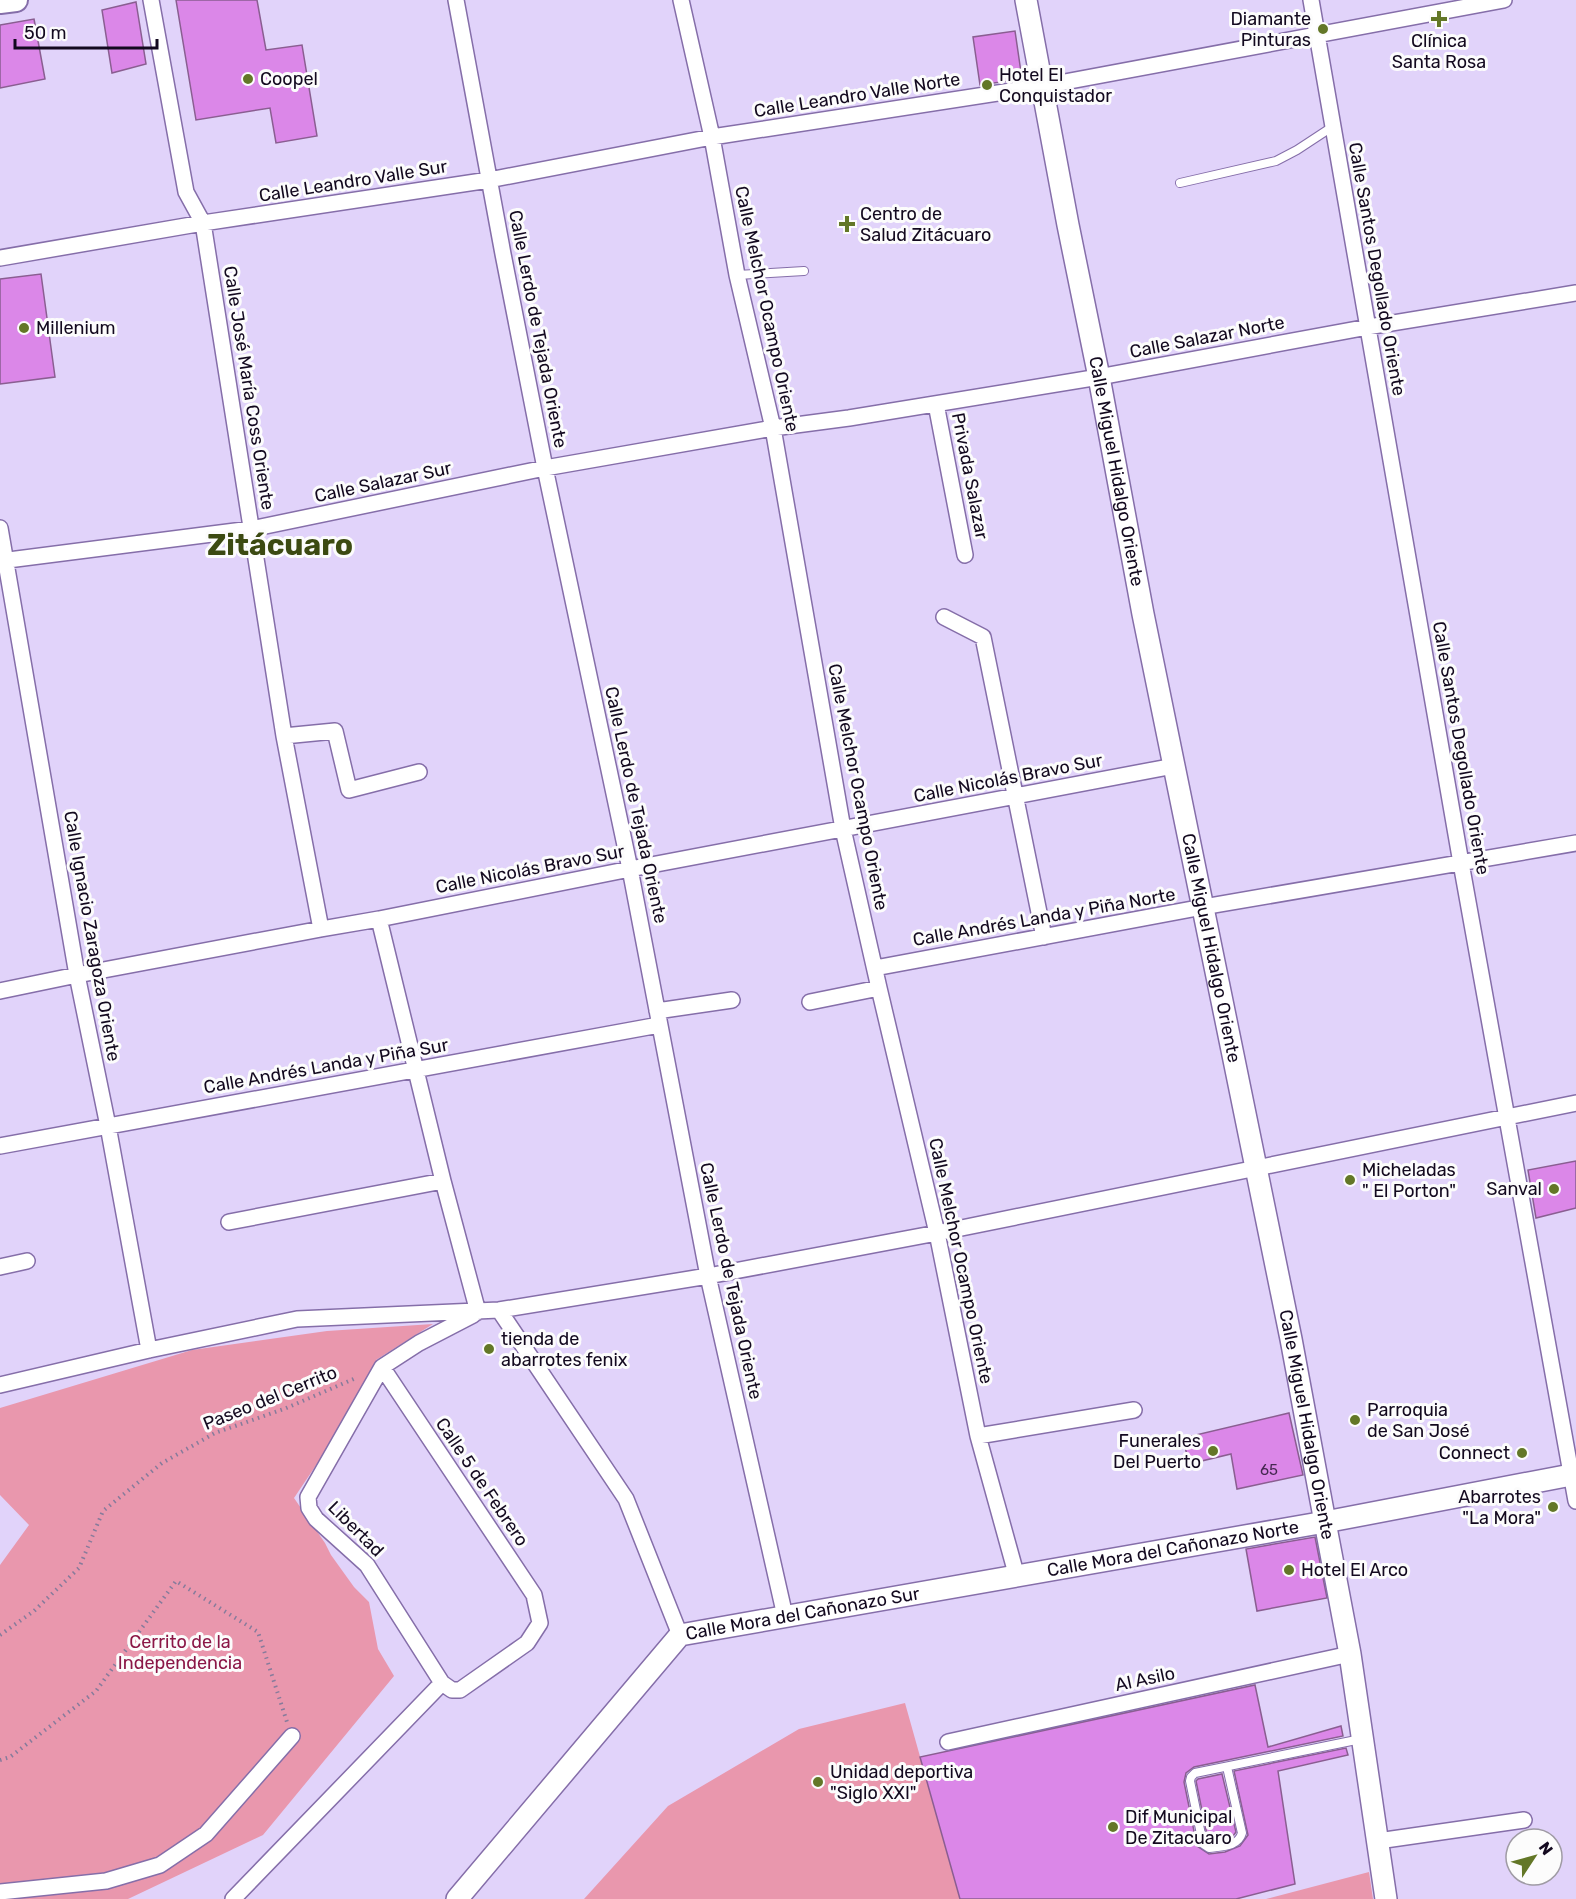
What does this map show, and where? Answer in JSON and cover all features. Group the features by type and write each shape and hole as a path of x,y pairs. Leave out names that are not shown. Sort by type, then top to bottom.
{"main road":[{"path":"0,2 16,0"}],"street":[{"name":"Calle José María Coss Oriente","path":"151,0 186,192 203,223 284,736 321,929"},
{"name":"Calle Lerdo de Tejada Oriente","path":"456,0 545,468 630,869 708,1276 785,1616"},
{"name":"Calle Melchor Ocampo Oriente","path":"681,0 712,136 737,275 772,428 843,829 937,1233 978,1436 1017,1577"},
{"name":"Calle Miguel Hidalgo Oriente","path":"1026,0 1143,614 1291,1339 1350,1654 1386,1899"},
{"name":"Calle Santos Degollado Oriente","path":"1311,0 1461,863 1573,1474 1576,1502"},
{"name":"Calle Leandro Valle Norte","path":"712,136 1043,86 1504,0"},
{"name":"Calle Leandro Valle Sur","path":"0,258 203,223 489,180 712,136"},
{"name":"Calle Salazar Norte","path":"772,428 849,418 1099,377 1368,327 1576,293"},
{"name":"Privada Salazar","path":"936,404 965,555"},
{"name":"Calle Salazar Sur","path":"3,560 251,529 545,468 772,428"},
{"name":"Calle Ignacio Zaragoza Oriente","path":"0,528 3,560 77,975 108,1126 149,1350"},
{"path":"944,617 983,637 1044,937"},
{"path":"284,736 335,731 349,790 419,772"},
{"name":"Calle Nicolás Bravo Sur","path":"0,991 1174,766"},
{"name":"Calle Andrés Landa y Piña Norte","path":"874,968 1203,907 1576,843"},
{"path":"379,919 443,1181 478,1312"},
{"path":"810,1002 879,988"},
{"name":"Calle Andrés Landa y Piña Sur","path":"0,1146 416,1069 732,1000"},
{"path":"0,1385 149,1350 297,1319 499,1310 708,1276 937,1233 1576,1102"},
{"path":"229,1222 443,1181"},
{"path":"0,1267 27,1261"},
{"path":"499,1310 626,1498 680,1635"},
{"path":"381,1367 418,1343 478,1312"},
{"name":"Calle 5 de Febrero","path":"381,1367 534,1595 540,1623 527,1643 460,1690 452,1690 442,1683"},
{"name":"Libertad","path":"381,1367 308,1497 309,1508 316,1519 367,1565 442,1683"},
{"path":"978,1436 1134,1410"},
{"name":"Calle Mora del Cañonazo Norte","path":"1017,1577 1325,1522 1573,1474"},
{"name":"Calle Mora del Cañonazo Sur","path":"457,1899 680,1635 1017,1577"},
{"name":"Al Asilo","path":"948,1742 1350,1654"},
{"path":"234,1899 442,1683"},
{"path":"0,1892 106,1881 160,1865 206,1834 292,1736"},
{"path":"1378,1841 1524,1820"}],"lane":[{"path":"1180,183 1276,161 1332,127"},
{"path":"737,275 804,271"},
{"path":"1227,1767 1242,1833 1236,1843 1209,1848 1203,1844 1190,1781 1195,1773 1363,1739"}],"path":[{"name":"Paseo del Cerrito","path":"0,1635 34,1611 79,1568 103,1511 162,1463 215,1433 284,1409 381,1367"},
{"path":"0,1761 10,1757 96,1691 176,1581 258,1632 292,1736"}],"green space":[{"name":"Cerrito de la Independencia","path":"433,1324 376,1360 382,1367 294,1498 354,1587 369,1602 378,1649 394,1676 263,1835 128,1899 0,1899 0,1565 29,1525 0,1495 0,1408 192,1350 327,1331"},
{"name":"Unidad deportiva \"Siglo XXI\"","path":"905,1703 960,1899 584,1899 668,1806 799,1729"},
{"path":"1369,1872 1373,1899 1266,1899"}],"building":[{"name":"Coopel","path":"176,0 257,0 266,50 302,45 317,136 276,143 270,108 196,120"},
{"path":"136,2 146,64 112,73 102,10"},
{"path":"34,19 45,79 0,88 0,25"},
{"path":"1015,31 1022,79 980,85 973,37"},
{"name":"Millenium","path":"41,274 55,377 0,384 0,279"},
{"name":"Sanval","path":"1576,1161 1576,1208 1536,1218 1528,1170"},
{"path":"1289,1413 1303,1475 1237,1489 1231,1454 1189,1464 1183,1438"},
{"name":"Hotel El Arco","path":"1315,1537 1327,1598 1257,1611 1246,1549"},
{"name":"Dif Municipal De Zitacuaro","path":"1255,1685 1268,1747 1341,1726 1343,1736 1194,1767 1186,1773 1184,1782 1197,1846 1209,1854 1225,1852 1240,1846 1248,1835 1234,1771 1346,1748 1348,1755 1278,1771 1295,1884 1236,1899 960,1899 920,1757"},
{"path":"1222,1774 1236,1832 1227,1839 1210,1842 1196,1781"}],"place":[{"name":"Clínica Santa Rosa","path":"1439,19"},
{"name":"Diamante Pinturas","path":"1323,29"},
{"name":"Coopel","path":"248,79"},
{"name":"Hotel El Conquistador","path":"987,85"},
{"name":"Centro de Salud Zitácuaro","path":"847,224"},
{"name":"Millenium","path":"24,328"},
{"name":"Micheladas \" El Porton\"","path":"1350,1180"},
{"name":"Sanval","path":"1554,1189"},
{"name":"tienda de abarrotes fenix","path":"489,1349"},
{"name":"Parroquia de San José","path":"1355,1420"},
{"name":"Funerales Del Puerto","path":"1213,1451"},
{"name":"Connect","path":"1522,1453"},
{"name":"Abarrotes \"La Mora\"","path":"1553,1507"},
{"name":"Hotel El Arco","path":"1289,1570"},
{"name":"Unidad deportiva \"Siglo XXI\"","path":"818,1782"},
{"name":"Dif Municipal De Zitacuaro","path":"1113,1827"}],"district":[{"name":"Zitácuaro","path":"280,545"}]}
